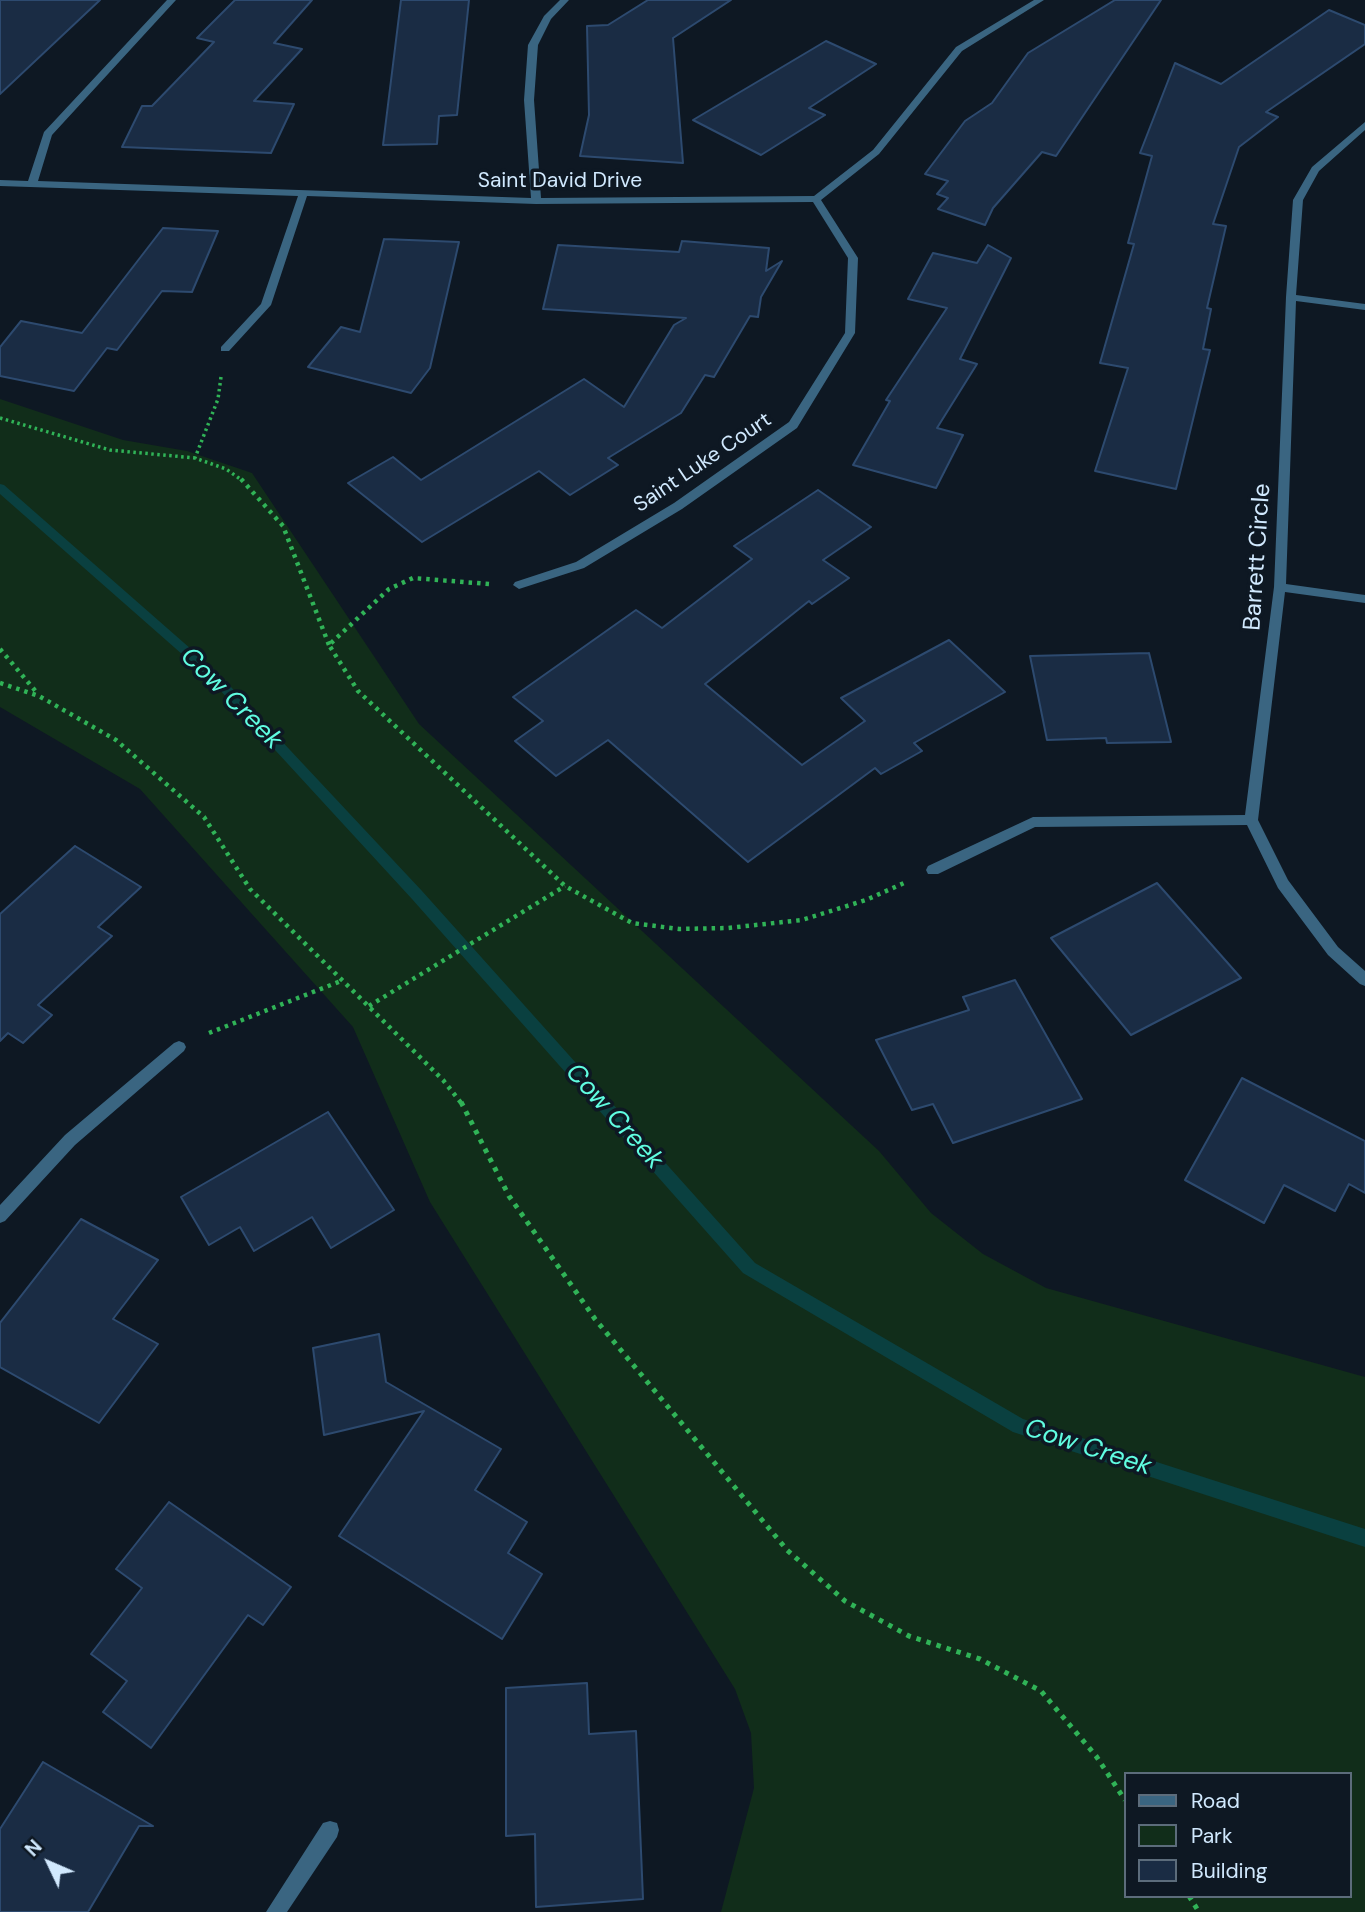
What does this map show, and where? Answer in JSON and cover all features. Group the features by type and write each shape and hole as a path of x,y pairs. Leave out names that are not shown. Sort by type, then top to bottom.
{"street":[{"path":"32,185 47,134 172,0"},
{"path":"536,201 529,100 533,45 547,18 565,0"},
{"path":"816,199 876,152 959,49 1040,0"},
{"name":"Barrett Circle","path":"1251,820 1280,587 1291,297 1298,200 1315,169 1365,125"},
{"name":"Saint David Drive","path":"0,183 536,201 816,199"},
{"path":"225,349 266,305 303,195"},
{"name":"Saint Luke Court","path":"519,585 580,565 678,506 793,425 850,333 853,258 816,199"},
{"path":"1291,297 1365,307"},
{"path":"1280,587 1365,599"},
{"path":"933,870 1033,822 1251,820 1283,884 1333,951 1365,980"},
{"path":"0,1216 70,1140 180,1047"},
{"path":"276,1912 330,1830"}],"path":[{"path":"195,458 218,399 225,349"},
{"path":"0,418 110,450 195,458 226,469 246,483 284,526 312,607 329,645 358,691 565,886 632,923 679,929 728,928 802,920 866,900 933,870"},
{"path":"329,645 388,589 414,578 455,584 519,585"},
{"path":"0,649 39,696"},
{"path":"0,683 39,696 116,740 204,817 250,889 443,1080 467,1110 509,1196 595,1319 787,1550 845,1601 909,1636 980,1659 1041,1691 1096,1756 1124,1798"},
{"path":"368,1006 565,886"},
{"path":"180,1047 251,1014 341,981"}],"green space":[{"path":"0,399 123,440 187,451 252,473 419,724 879,1151 931,1213 983,1254 1046,1288 1365,1377 1365,1912 721,1912 754,1788 751,1733 735,1689 430,1202 353,1027 140,789 0,707"}],"building":[{"path":"0,0 100,0 0,94"},
{"path":"235,0 312,0 274,43 302,49 254,101 294,104 271,153 122,147 142,106 152,106 214,42 197,38"},
{"path":"401,0 469,0 457,115 439,116 437,144 383,145"},
{"path":"648,0 731,0 673,38 683,163 580,156 589,115 587,26 608,25"},
{"path":"1115,0 1161,0 1056,156 1042,152 993,208 985,225 938,209 948,198 937,194 948,181 925,174 965,121 992,103 1028,53"},
{"path":"1329,10 1365,25 1365,44 1266,112 1278,117 1239,147 1213,224 1226,226 1207,308 1211,309 1203,349 1210,350 1176,489 1095,471 1128,368 1100,363 1134,244 1128,243 1152,156 1140,153 1175,63 1221,84"},
{"path":"826,41 876,64 809,108 825,115 761,155 693,120"},
{"path":"163,228 218,231 192,292 162,291 117,350 107,348 74,391 0,376 0,347 21,321 82,333"},
{"path":"384,239 459,242 430,368 411,393 308,367 341,327 360,332"},
{"path":"682,241 769,248 766,271 782,261 761,297 758,317 750,316 714,377 705,375 681,413 608,458 618,465 570,495 539,471 422,542 348,483 393,457 421,480 584,379 624,407 674,325 686,318 543,309 558,245 679,252"},
{"path":"988,245 1011,258 960,359 977,364 937,428 963,435 936,488 853,465 890,401 886,400 947,308 908,299 933,253 977,263"},
{"path":"818,490 871,527 823,560 849,578 812,604 809,601 705,684 802,765 865,721 841,698 949,640 1005,692 914,743 922,751 881,774 875,768 748,862 608,740 556,776 515,741 543,721 513,697 636,610 662,628 752,559 734,546"},
{"path":"1149,653 1171,742 1107,743 1106,738 1047,740 1030,656"},
{"path":"75,846 141,887 98,927 112,936 38,1005 52,1015 23,1043 8,1033 0,1041 0,914"},
{"path":"1157,883 1241,978 1131,1035 1051,938"},
{"path":"1015,980 1082,1099 953,1143 933,1104 912,1110 876,1040 969,1010 963,997"},
{"path":"1242,1078 1365,1141 1365,1193 1349,1184 1335,1211 1284,1185 1264,1223 1185,1180"},
{"path":"328,1112 394,1210 331,1248 312,1217 254,1251 240,1227 209,1245 181,1197"},
{"path":"81,1219 158,1260 113,1319 158,1344 99,1423 0,1367 0,1323"},
{"path":"379,1334 386,1382 501,1449 475,1490 527,1522 508,1553 542,1574 502,1639 339,1536 424,1411 324,1435 313,1348"},
{"path":"169,1502 291,1587 263,1625 248,1615 151,1748 103,1712 127,1681 91,1654 142,1588 116,1569"},
{"path":"587,1683 589,1734 636,1731 643,1899 536,1907 535,1834 506,1836 506,1688"},
{"path":"43,1762 153,1826 139,1826 88,1912 0,1912 0,1829"}],"waterway":[{"name":"Cow Creek","path":"0,488 212,674 417,895 749,1268 1019,1426 1365,1538"}]}
